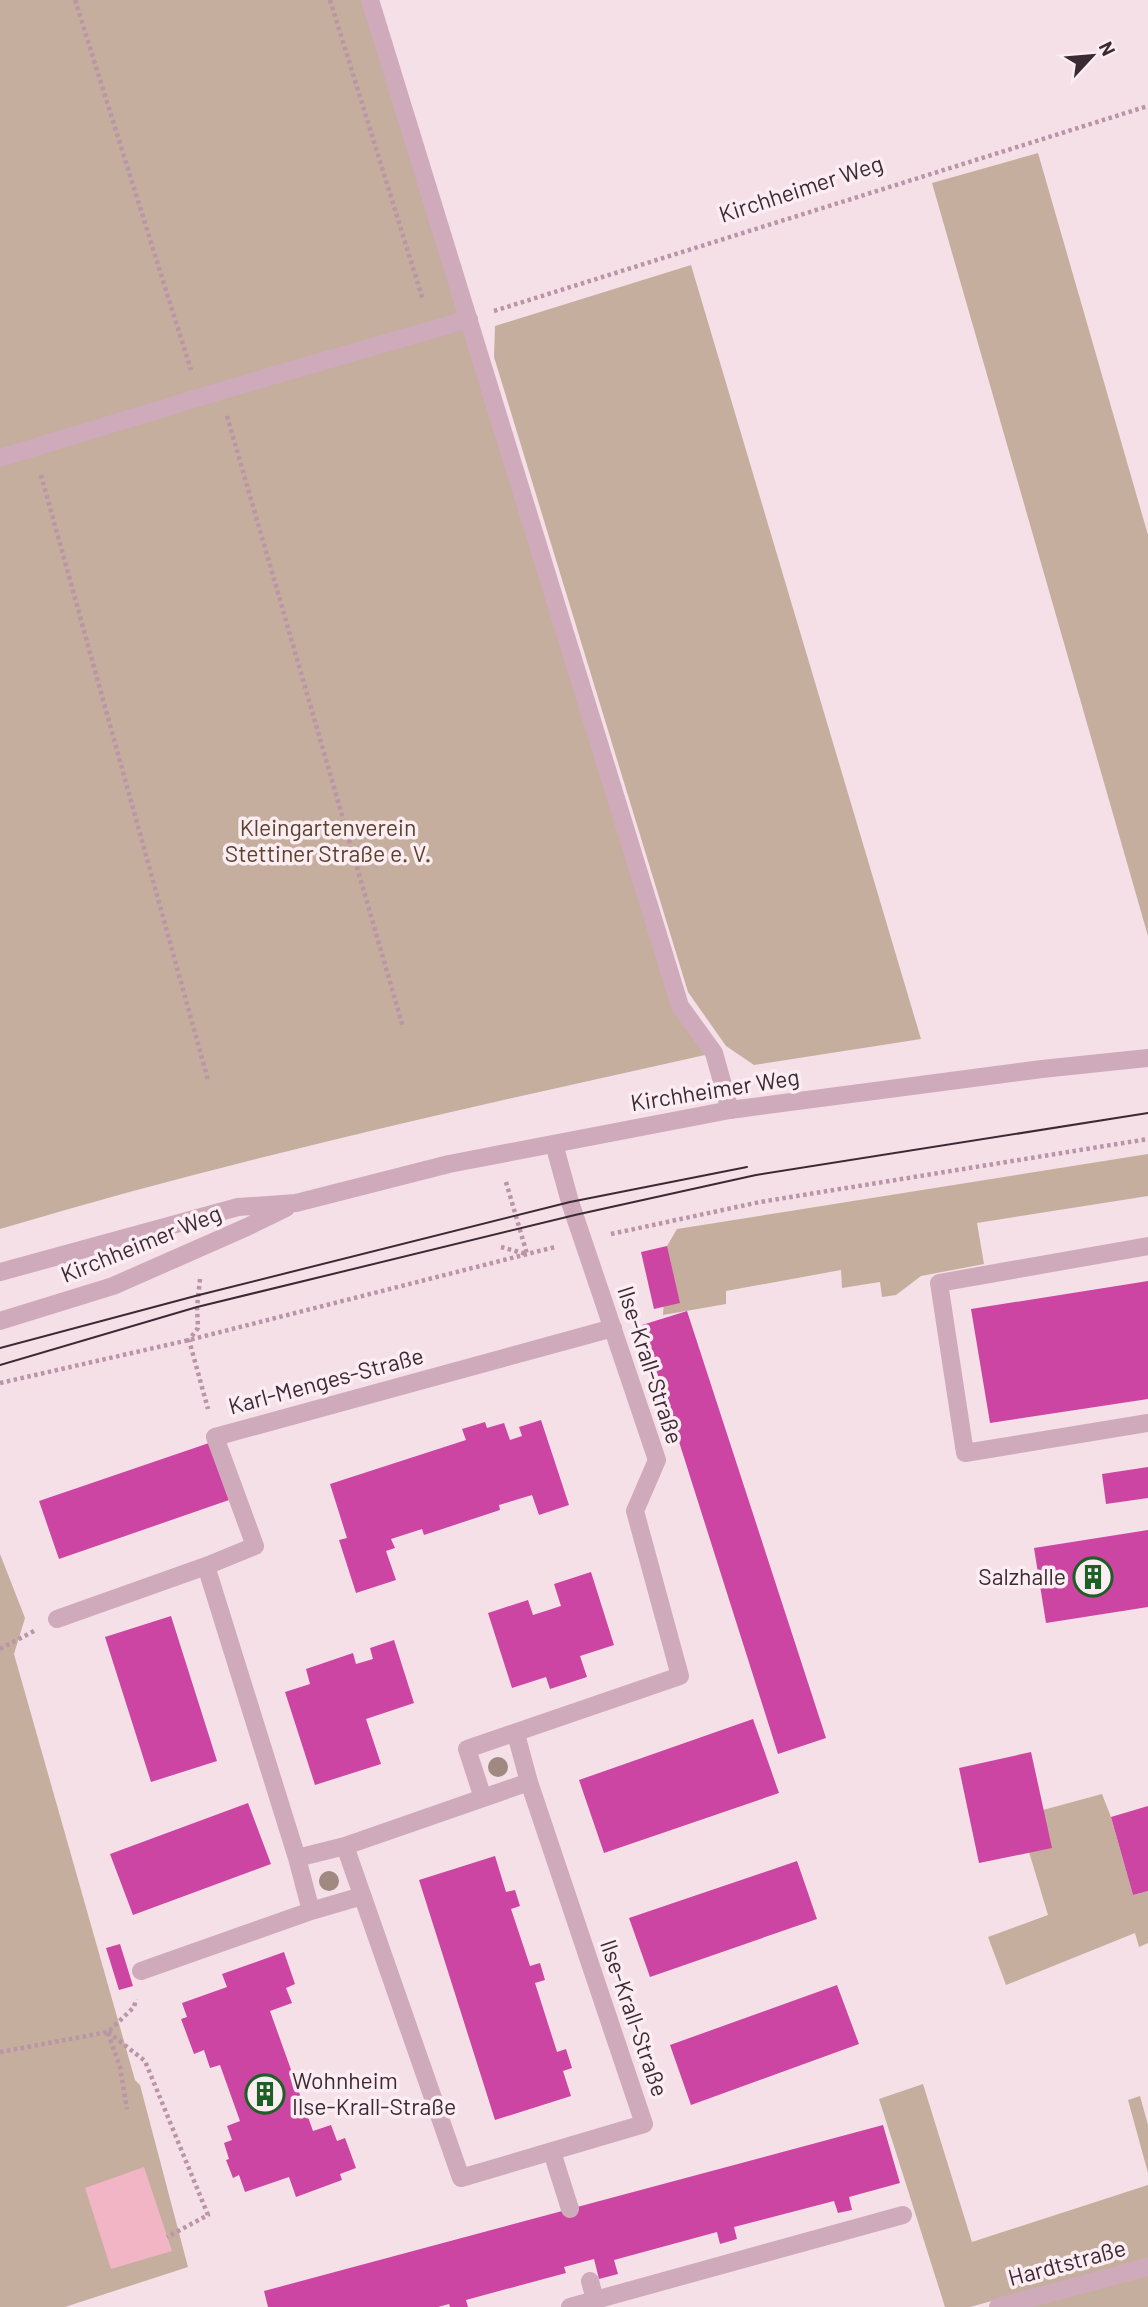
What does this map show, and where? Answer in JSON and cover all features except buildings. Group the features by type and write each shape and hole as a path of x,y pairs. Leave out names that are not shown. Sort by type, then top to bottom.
{"street":[{"path":"370,0 680,1006 714,1054 730,1110"},
{"path":"0,458 469,319"},
{"name":"Kirchheimer Weg","path":"0,1272 237,1207 296,1203 449,1164 730,1110 1042,1069 1148,1058"},
{"name":"Ilse-Krall-Straße","path":"483,1798 467,1749 680,1676 635,1511 657,1460 583,1240 554,1144"},
{"name":"Kirchheimer Weg","path":"0,1321 113,1286 296,1203"},
{"path":"1148,1246 939,1283 965,1453 1148,1423"},
{"name":"Karl-Menges-Straße","path":"57,1619 255,1546 215,1437 613,1328"},
{"path":"206,1566 311,1911"},
{"name":"Ilse-Krall-Straße","path":"345,1846 461,2178 644,2123 529,1782 516,1734"},
{"path":"297,1858 345,1846 529,1782"},
{"path":"141,1971 311,1911 362,1896"},
{"path":"552,2152 570,2209"},
{"path":"570,2307 903,2215"},
{"name":"Hardtstraße","path":"998,2307 1148,2267"},
{"path":"590,2280 595,2300"}],"path":[{"path":"75,0 196,387 204,396"},
{"path":"330,0 423,300"},
{"name":"Kirchheimer Weg","path":"469,319 1148,106"},
{"path":"227,389 223,402 403,1027"},
{"path":"38,446 37,460 208,1080"},
{"path":"0,1383 190,1340 583,1240 760,1202 1148,1139"},
{"path":"498,1155 527,1254"},
{"path":"501,1247 527,1254"},
{"path":"201,1276 197,1307 198,1328 190,1340 215,1437"},
{"path":"0,1649 57,1619"},
{"path":"0,2052 108,2032 134,2007 141,1971"},
{"path":"108,2032 120,2067 127,2109"},
{"path":"108,2032 145,2062 208,2215 167,2237"}],"green space":[{"name":"Kleingartenverein Stettiner Straße e. V.","path":"0,0 370,0 680,1005 714,1053 266,1157 0,1229"},
{"path":"1038,153 1148,535 1148,936 932,183"},
{"path":"691,265 921,1039 754,1065 726,1046 688,992 494,357 495,326"},
{"path":"1148,1154 1148,1196 977,1223 984,1264 921,1276 896,1295 882,1297 880,1282 842,1288 841,1270 726,1291 726,1304 663,1315 667,1246 677,1229"},
{"path":"0,1554 25,1618 14,1654 135,2080 140,2085 188,2267 65,2307 0,2307"},
{"path":"1102,1794 1133,1895 1148,1891 1148,1943 1139,1947 1135,1933 1006,1985 988,1937 1048,1915 1029,1852 1043,1810"},
{"path":"923,2084 972,2242 1148,2185 1148,2258 970,2307 945,2307 879,2099"},
{"path":"1140,2096 1148,2125 1148,2173 1128,2100"},
{"path":"1148,2275 1148,2307 1028,2307"}],"sand":[{"path":"144,2167 172,2251 111,2269 85,2188"}],"tram line":[{"path":"0,1365 197,1307 575,1215 756,1175 1148,1113"},
{"path":"0,1348 570,1202 747,1167"}],"place":[{"name":"Salzhalle","path":"1093,1577"},
{"name":"Wohnheim Ilse-Krall-Straße","path":"265,2094"}]}
